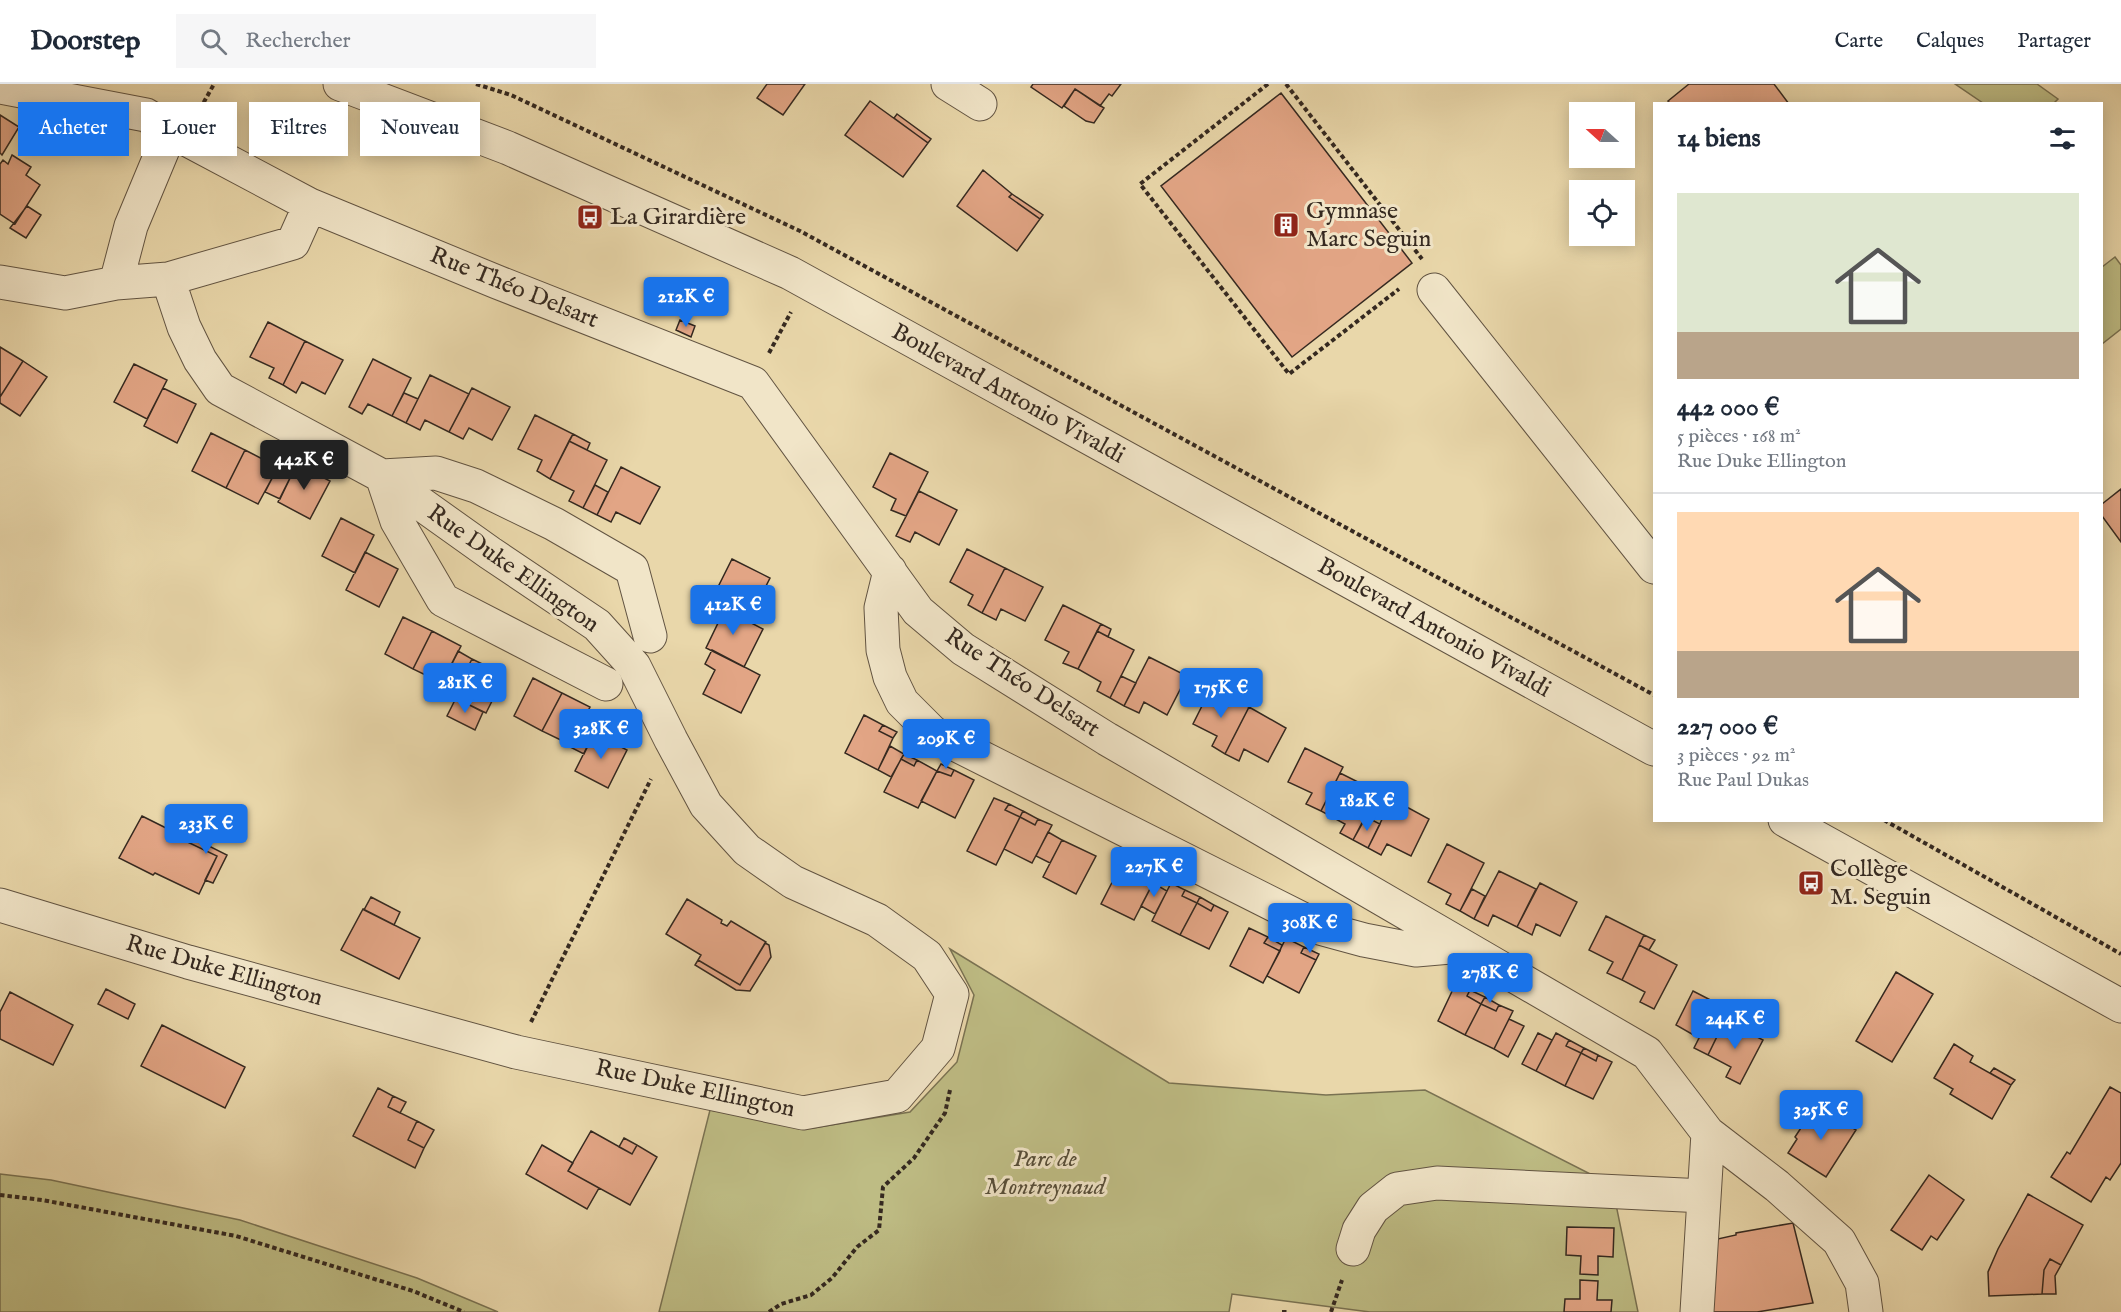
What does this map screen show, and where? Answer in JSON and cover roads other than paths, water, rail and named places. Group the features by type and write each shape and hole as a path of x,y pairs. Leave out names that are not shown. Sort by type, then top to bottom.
{"street":[{"name":"Boulevard Antonio Vivaldi","path":"340,84 507,148 790,273 1653,748"},
{"path":"948,84 981,104"},
{"name":"Rue Théo Delsart","path":"0,87 141,113"},
{"path":"116,283 131,226 160,156"},
{"name":"Rue Théo Delsart","path":"219,156 310,205 497,282 753,382 918,611 963,649 1107,739 1647,1053 1708,1133 1777,1186 1839,1241 1862,1283 1866,1312"},
{"path":"0,282 65,292 116,283 168,279 293,243 310,205"},
{"path":"1431,278 1653,566"},
{"name":"Rue Duke Ellington","path":"0,905 188,962 516,1052 803,1113 897,1096 938,1048 952,994 927,956 877,920 793,882 747,850 706,805 634,666 597,625 382,476 220,389 200,360 184,327 168,279"},
{"name":"Rue Duke Ellington","path":"382,476 436,473 476,486 554,524 632,569 650,636"},
{"name":"Rue Duke Ellington","path":"382,476 397,521 443,600 606,684"},
{"path":"890,571 881,608 883,650 890,677 902,702 933,733 1320,928 1364,940 1416,950 1462,946"},
{"path":"1789,822 2121,1006"},
{"path":"1697,1312 1708,1133"},
{"path":"1353,1248 1359,1230 1373,1208 1397,1189 1427,1184 1449,1183 1704,1196"}],"place":[{"name":"La Girardière","path":"590,217"},
{"name":"Gymnase Marc Seguin","path":"1286,225"},
{"name":"Collège M. Seguin","path":"1811,883"}],"park label":[{"name":"Parc de Montreynaud","path":"1045,1173"}]}
